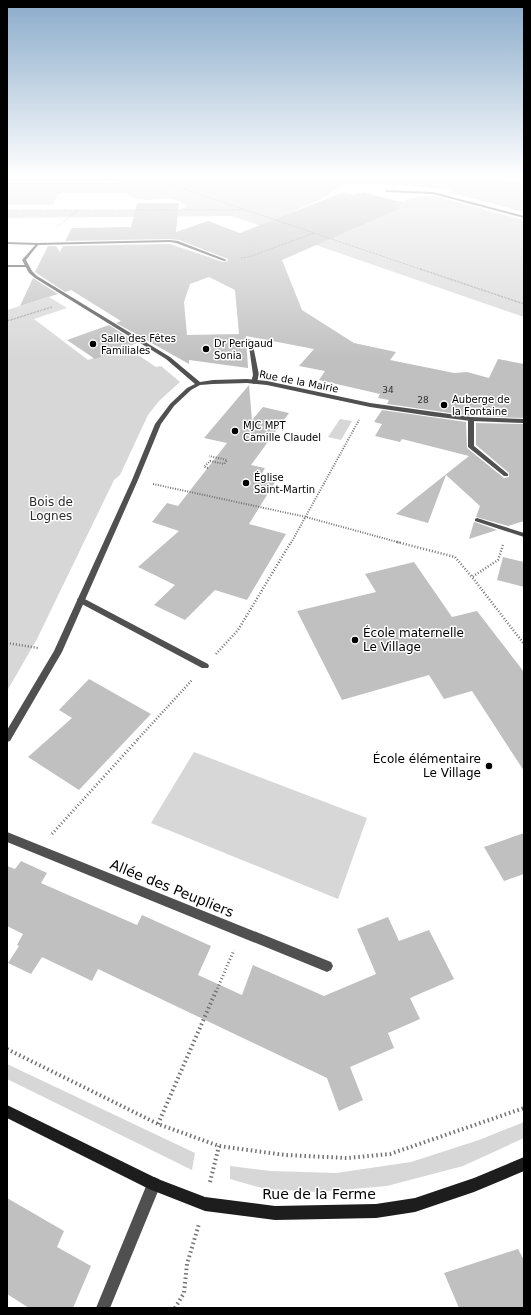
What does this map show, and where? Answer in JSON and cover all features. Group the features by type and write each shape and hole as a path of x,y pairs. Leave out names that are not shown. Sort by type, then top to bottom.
{"street":[{"path":"7,243 177,242 225,260"},
{"path":"37,244 24,260 26,266 36,277 168,358 199,384"},
{"path":"7,266 26,266"},
{"path":"250,340 256,375 254,382"},
{"name":"Rue de la Mairie","path":"7,738 58,652 135,480 158,424 172,404 189,389 199,384 213,382 254,382 370,405 471,419 524,421"},
{"path":"471,419 471,447 506,475"},
{"path":"477,520 524,535"},
{"path":"81,600 205,666"},
{"name":"Allée des Peupliers","path":"7,837 327,966"},
{"name":"Rue de la Ferme","path":"7,1111 154,1184 205,1204 275,1213 376,1211 415,1205 474,1185 524,1164"},
{"path":"103,1308 154,1184"}],"path":[{"path":"225,260 249,257 302,237"},
{"path":"327,237 524,304"},
{"path":"7,321 74,300"},
{"path":"38,849 238,630 306,517 360,418 370,405"},
{"path":"208,468 204,467 210,461 224,464 227,460 209,456"},
{"path":"135,480 306,517 455,557 524,644"},
{"path":"472,577 498,560 507,529"},
{"path":"7,643 58,652"},
{"path":"158,1124 242,931"},
{"path":"7,1050 158,1124 219,1146 300,1156 347,1158 390,1154 524,1108"},
{"path":"175,1308 184,1293 187,1264 205,1204 219,1146"}],"green space":[{"path":"294,237 524,237 524,317"},
{"name":"Bois de Lognes","path":"49,297 67,308 34,319 88,360 126,347 156,367 161,366 180,382 159,401 148,415 120,475 114,480 37,639 7,691 7,310"},
{"path":"340,419 352,421 341,440 328,437"},
{"path":"194,752 367,818 338,899 151,823"},
{"path":"7,1064 195,1153 192,1170 7,1079"},
{"path":"524,1122 524,1138 463,1166 387,1186 318,1192 265,1189 230,1179 230,1166 271,1171 336,1173 411,1162 479,1140"}],"building":[{"path":"67,237 334,237 282,260 302,310 354,343 396,352 390,360 454,373 467,372 489,378 498,359 524,364 524,418 471,416 387,404 389,400 378,398 380,394 319,380 325,371 299,366 314,349 246,336 248,368 189,360 189,364 116,323 121,321 71,290 65,292 35,272 48,246 56,246 60,252 63,246 170,244 223,262 228,261 228,259 179,240 170,239 65,241","holes":["209,277 235,290 239,334 187,335 184,302 190,284"]},
{"path":"33,278 58,294 20,306"},
{"path":"109,325 137,343 95,359 67,340"},
{"path":"249,385 252,420 263,407 289,413 251,465 265,468 261,475 277,479 249,524 286,534 247,600 215,590 185,620 154,605 175,585 138,567 179,531 152,522 167,503 178,506 227,443 204,438"},
{"path":"382,410 466,422 467,448 504,478 509,477 509,473 476,445 476,423 524,424 524,521 508,526 476,517 480,506 446,475 428,523 396,514 469,456 402,439 400,442 375,436 382,424 374,422"},
{"path":"475,522 497,530 469,539"},
{"path":"503,557 524,562 524,587 497,580"},
{"path":"414,562 452,617 477,611 524,672 524,771 472,691 444,699 429,675 342,700 297,611 376,592 365,574"},
{"path":"89,679 151,714 79,790 28,757 72,718 59,710"},
{"path":"524,833 524,874 504,881 484,847"},
{"path":"21,861 47,873 41,883 137,925 142,915 211,946 198,975 242,995 253,965 324,996 376,974 357,929 388,917 399,941 429,930 454,979 410,998 420,1019 388,1033 394,1048 350,1067 363,1100 339,1111 327,1078 98,969 92,981 42,957 31,974 8,963 19,946 17,945 23,934 7,926 7,866 15,869"},
{"path":"7,1198 64,1231 57,1247 91,1266 73,1308 29,1308 7,1294"},
{"path":"518,1249 524,1260 524,1308 459,1308 444,1273"}],"place":[{"name":"Salle des Fêtes Familiales","path":"93,344"},
{"name":"Dr Perigaud Sonia","path":"206,349"},
{"name":"Auberge de la Fontaine","path":"444,405"},
{"name":"MJC MPT Camille Claudel","path":"235,431"},
{"name":"Église Saint-Martin","path":"246,483"},
{"name":"École maternelle Le Village","path":"355,640"},
{"name":"École élémentaire Le Village","path":"489,766"}]}
